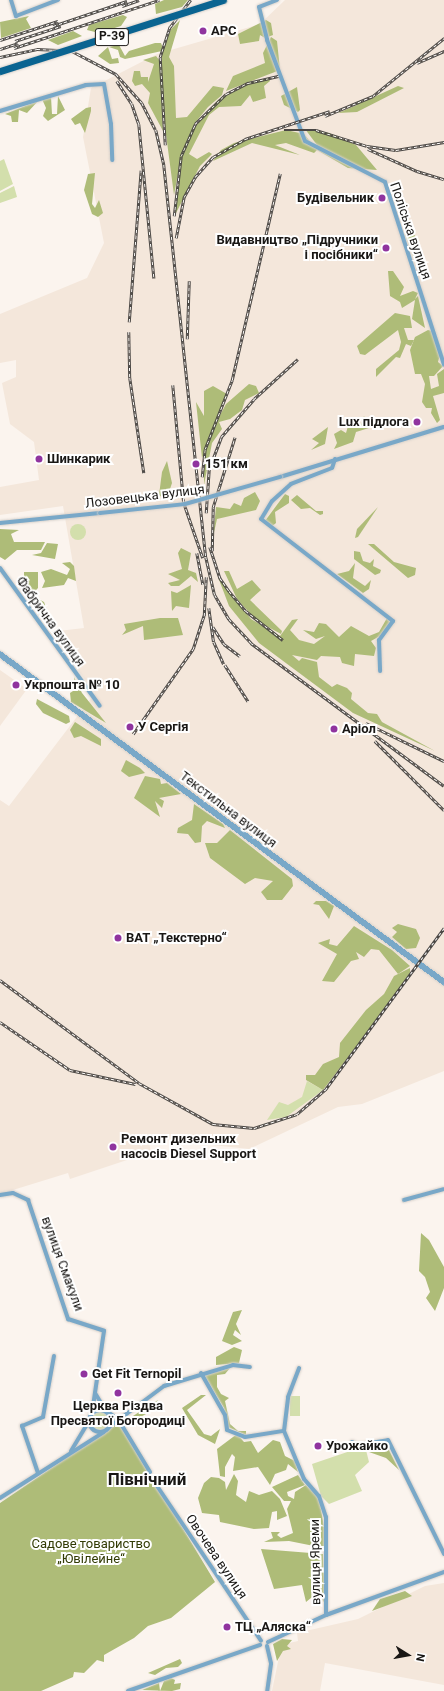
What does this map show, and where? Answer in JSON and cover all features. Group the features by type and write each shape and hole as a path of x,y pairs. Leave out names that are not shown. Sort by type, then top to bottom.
{"main road":[{"name":"Р-39","path":"0,71 223,0"}],"street":[{"path":"11,0 16,16 58,0"},
{"name":"Поліська вулиця","path":"278,0 259,7 267,40 305,141 385,182 444,365"},
{"path":"0,111 86,85 104,84 111,124 112,160"},
{"name":"Лозовецька вулиця","path":"0,523 184,504 444,428"},
{"name":"Лозовецька вулиця","path":"335,459 332,468 291,484 272,501 261,519 391,618 393,625 379,640 380,671"},
{"name":"Фабрична вулиця","path":"0,568 100,706"},
{"name":"Текстильна вулиця","path":"0,654 444,982"},
{"path":"404,1200 444,1189"},
{"name":"вулиця Смакули","path":"0,1195 25,1196 68,1319 104,1330 92,1413"},
{"path":"38,1473 22,1426 43,1417 54,1356"},
{"path":"0,1498 71,1451 104,1432 118,1419 164,1386 201,1373 233,1365 250,1367"},
{"name":"вулиця Яреми","path":"267,1644 326,1615 326,1517 318,1496 304,1479 284,1431 288,1397 299,1368"},
{"path":"201,1373 225,1415 228,1430 245,1437 284,1431"},
{"path":"94,1393 107,1412 118,1419 150,1472"},
{"path":"71,1451 92,1413 107,1412"},
{"path":"107,1412 109,1427"},
{"path":"89,1420 93,1430 104,1432"},
{"path":"352,1442 358,1445 388,1440 444,1554"},
{"name":"Овочева вулиця","path":"155,1483 260,1643"},
{"path":"326,1615 444,1572"},
{"path":"260,1643 267,1644"},
{"path":"128,1691 260,1643 267,1644"},
{"path":"267,1644 271,1659 267,1691"}],"shaded area":[{"path":"285,0 444,0 444,1071 362,1104 338,1107 249,1149 148,1138 151,1152 70,1179 68,1173 0,1194 0,800 9,806 95,693 50,632 84,628 63,506 0,515 0,487 39,480 34,442 10,424 2,383 16,377 16,360 0,363 0,314 87,278 104,243 83,137 91,88 157,54 260,24"},
{"path":"0,670 27,689 0,726"},
{"path":"444,1583 444,1685 325,1663 320,1691 272,1691 280,1652 285,1644 298,1641 297,1633 358,1619 425,1586"}],"green space":[{"path":"164,0 188,0 182,7 156,14 155,4"},
{"path":"123,15 127,17 121,26 99,33 87,30 89,25"},
{"path":"29,16 26,19 31,28 1,38 0,22"},
{"path":"180,20 169,57 174,66 176,118 187,117 213,86 224,88 222,95 208,107 195,123 192,130 218,100 250,82 269,78 270,81 264,86 266,98 253,102 250,95 241,106 219,107 209,115 189,154 197,159 209,152 212,154 200,166 175,215 181,158 174,195 160,89 162,51 125,59 120,57 118,50 109,47 119,45 125,56 129,51 155,43 161,43 163,48 171,29"},
{"path":"266,20 271,23 273,35 265,38 260,35 259,41 240,44 238,34"},
{"path":"73,31 82,36 58,45 48,40"},
{"path":"271,37 277,41 280,70 226,91 233,76 265,63 263,53"},
{"path":"108,47 112,59 118,58 119,63 110,64 98,56"},
{"path":"156,56 160,61 163,131 148,103 150,93 142,84 135,86 132,81 134,71 140,71 141,77 148,77 148,82 154,64 143,60"},
{"path":"398,86 404,88 357,112 338,113 357,105 358,101 363,102"},
{"path":"297,87 300,110 298,112 284,105 281,96"},
{"path":"58,96 65,110 48,121 43,116 46,108 42,99 51,97 52,114 57,114"},
{"path":"38,101 27,113 19,110 18,122 12,122 11,116 5,114"},
{"path":"91,107 91,111 85,133 80,123 75,125 71,119 86,108"},
{"path":"305,129 329,133 356,145 377,170 348,168 317,150 314,153 286,143 275,145 300,155 252,143 213,161 221,150 234,143 286,130 304,134 316,149 317,145"},
{"path":"4,159 13,184 0,191 0,161"},
{"path":"95,173 92,204 95,208 99,200 103,213 98,217 92,214 84,190 88,174"},
{"path":"14,186 17,197 0,203 0,193"},
{"path":"405,234 414,234 418,242 422,259 416,264"},
{"path":"388,271 393,271 404,287 400,296 413,291 418,293 415,299 418,296 425,328 412,319 415,300 402,308 400,302 390,296"},
{"path":"395,313 410,316 412,328 404,328 408,340 414,340 411,346 406,344 400,358 396,357 376,377 376,369 399,350 401,342 398,330 365,355 360,354 357,346"},
{"path":"428,330 432,331 440,355 438,362 443,366 434,376 429,376 431,389 439,386 437,374 444,369 444,393 433,396 440,420 437,423 431,413 432,408 426,408 422,402 425,384 421,374 415,374 410,350 415,337"},
{"path":"249,384 256,386 259,393 245,400 242,410 230,419 219,422 222,429 212,443 204,485 204,455 212,430 226,404"},
{"path":"213,386 227,394 202,458 196,402 204,416 204,391"},
{"path":"364,416 369,428 356,432 353,442 334,449 337,443 334,434 341,430 346,433 348,426 355,423 361,425"},
{"path":"328,427 325,444 311,450 319,443 312,439"},
{"path":"167,461 172,483 168,495 163,498 159,495 162,472"},
{"path":"255,492 260,501 256,510 217,519 213,537 216,507 230,509 234,503 241,506 244,498"},
{"path":"285,494 289,496 289,503 275,512 276,523 271,527 265,521"},
{"path":"297,495 316,511 323,511 323,514 320,515 310,508 301,509 291,500"},
{"path":"378,507 358,537 355,538 357,529"},
{"path":"75,524 81,524 86,529 84,538 81,540 75,540 70,535 70,529"},
{"path":"0,529 19,530 11,534 14,542 45,542 41,550 17,550 5,560 0,557"},
{"path":"47,543 58,544 55,559 32,555 41,553"},
{"path":"368,544 374,544 394,562 416,568 415,575 408,578"},
{"path":"181,548 191,553 188,570 196,573 198,582 191,576 179,586 171,586 168,583 180,580 168,574 182,569 178,553"},
{"path":"354,551 360,552 363,561 370,563 374,559 373,566 381,570 380,573 375,575 354,559"},
{"path":"70,562 74,566 76,581 68,578 64,585 42,588 45,581 41,572 51,569 67,575 70,569 62,563"},
{"path":"355,563 353,578 365,586 371,580 369,589 363,593 337,574 349,571"},
{"path":"224,571 229,571 237,589 252,580 261,590 250,600 282,631 281,634 257,621 237,599"},
{"path":"24,572 38,572 38,588 31,595 44,602 47,610 24,593"},
{"path":"218,577 251,619 280,636 292,620 298,619 290,630 299,640 314,644 325,636 316,639 303,630 314,632 319,623 326,624 339,637 351,626 369,636 379,632 387,618 392,618 387,632 371,641 376,648 374,656 355,654 354,666 342,663 340,657 321,656 317,660 292,655 299,661 302,658 317,662 319,677 332,687 337,684 347,688 352,693 351,699 368,713 377,714 382,722 435,751 353,713 259,643 229,606"},
{"path":"191,585 189,608 176,606 172,611 171,591 177,593"},
{"path":"160,618 178,618 183,635 144,640 143,626 122,635 126,630 124,624"},
{"path":"74,677 82,693 106,723 71,702 70,693 76,689"},
{"path":"37,699 69,716 70,722 66,724 43,713 36,704"},
{"path":"75,722 101,739 101,746 81,736 74,738 70,730"},
{"path":"126,760 140,768 145,773 129,777 121,771"},
{"path":"145,776 160,779 161,784 167,783 181,794 159,798 164,801 162,808 155,801 160,817 134,798"},
{"path":"194,804 223,824 225,828 207,821 202,826 201,842 195,843 188,834 177,833 178,828 192,820"},
{"path":"230,830 292,879 293,886 282,900 267,900 261,892 273,881 255,878 245,884 210,858 205,843 217,843"},
{"path":"316,901 326,901 334,906 329,919 319,905 313,904"},
{"path":"398,924 416,929 420,938 416,948 406,949 392,937 397,932 392,928"},
{"path":"354,926 392,950 410,966 398,974 379,950 371,949 364,957 356,952 359,959 351,961 334,982 322,981 337,954 318,943 330,939 329,944 337,946"},
{"path":"410,968 410,976 323,1090 306,1080 306,1075 315,1075 323,1064 339,1057 340,1043 366,1010 384,994 394,976"},
{"path":"307,1081 323,1090 286,1117 267,1120 279,1102 288,1105 302,1097"},
{"path":"421,1233 429,1240 444,1267 444,1288 435,1311 426,1298 430,1292 425,1277 419,1271"},
{"path":"242,1310 236,1324 241,1335 235,1330 233,1335 242,1341 232,1345 222,1341 233,1312"},
{"path":"234,1347 242,1350 239,1363 216,1365 216,1357"},
{"path":"230,1368 225,1374 217,1375 217,1387 221,1394 229,1398 225,1401 230,1424 238,1431 246,1431 246,1435 228,1427 224,1408 205,1375"},
{"path":"201,1395 206,1395 187,1410 204,1434 211,1436 220,1429 215,1444 198,1435 182,1408"},
{"path":"290,1396 300,1396 300,1416 290,1416"},
{"path":"158,1400 148,1413 123,1426 122,1423"},
{"path":"100,1412 106,1415 109,1421 106,1427 100,1430 94,1427 91,1421 94,1415"},
{"name":"Садове товариство „Ювілейне“","path":"119,1422 215,1582 171,1618 148,1626 134,1638 104,1655 104,1662 97,1660 84,1673 74,1672 73,1677 41,1691 0,1691 0,1503"},
{"path":"237,1434 244,1442 251,1441 258,1453 273,1440 280,1442 285,1456 295,1461 298,1472 288,1464 286,1470 275,1474 270,1485 258,1467 233,1471 235,1457 232,1454 225,1467 225,1477 220,1476 217,1449"},
{"path":"373,1443 387,1446 399,1470 386,1458 369,1452"},
{"path":"365,1446 369,1462 355,1475 362,1491 329,1504 321,1496 312,1464"},
{"path":"234,1474 238,1481 236,1495 246,1502 249,1491 259,1495 272,1491 280,1499 287,1516 277,1520 277,1511 272,1512 269,1528 254,1529 220,1522 219,1515 202,1513 198,1498 204,1483 211,1477 219,1478 225,1482 226,1490"},
{"path":"298,1475 305,1485 287,1492 288,1496 294,1499 295,1492 306,1485 319,1498 327,1544 324,1548 289,1541 264,1542 273,1538 271,1532 280,1532 277,1535 281,1538 293,1533 287,1509 291,1501 284,1501 272,1487"},
{"path":"261,1549 323,1554 325,1600 323,1602 322,1594 317,1593 306,1602 302,1585 274,1589"},
{"path":"405,1591 412,1596 372,1611 380,1599"},
{"path":"282,1639 292,1640 287,1646 291,1649 283,1651 277,1661 273,1644"},
{"path":"180,1659 182,1663 178,1667 166,1668 155,1675 148,1673"},
{"path":"171,1678 175,1680 174,1684 181,1683 180,1689 160,1691 164,1681"},
{"path":"159,1683 160,1691 142,1690"}],"railway":[{"path":"122,6 139,0"},
{"path":"14,48 159,0"},
{"path":"165,145 160,57 170,27 190,0"},
{"path":"53,26 127,1"},
{"path":"0,40 58,21"},
{"path":"15,41 61,26"},
{"path":"325,116 373,96 444,38"},
{"path":"0,49 18,43"},
{"path":"0,57 37,49 72,51 116,74 142,103 156,130 164,165 206,557 215,595 229,619 251,643 444,786"},
{"path":"417,63 444,51"},
{"path":"174,216 181,156 195,124 226,94 248,83 278,76"},
{"path":"117,81 132,104 139,124 154,278"},
{"path":"176,238 184,197 195,177 213,157 245,139 330,111"},
{"path":"284,130 316,130 367,146 396,150 444,142"},
{"path":"368,149 417,171 444,179"},
{"path":"129,322 141,170"},
{"path":"202,477 205,449 232,380 280,174"},
{"path":"187,339 189,281"},
{"path":"129,332 130,378 144,473"},
{"path":"206,513 209,469 221,437 254,399 298,359"},
{"path":"173,385 184,503 203,558"},
{"path":"212,551 213,507 235,437"},
{"path":"210,547 220,578 229,591 246,611 283,640"},
{"path":"197,553 203,584"},
{"path":"133,734 193,649 204,616 206,577"},
{"path":"209,608 214,642 224,664"},
{"path":"213,627 224,644 240,656"},
{"path":"225,665 248,701"},
{"path":"366,723 444,761"},
{"path":"375,741 444,810"},
{"path":"0,980 139,1083 213,1124 254,1128 297,1114 325,1090 444,928"},
{"path":"0,1022 70,1070 136,1084"}],"place":[{"name":"АРС","path":"203,31"},
{"name":"Будівельник","path":"382,198"},
{"name":"Видавництво „Підручники і посібники“","path":"386,248"},
{"name":"Lux підлога","path":"417,422"},
{"name":"Шинкарик","path":"39,459"},
{"name":"151 км","path":"196,464"},
{"name":"Укрпошта № 10","path":"16,685"},
{"name":"У Сергія","path":"130,727"},
{"name":"Аріол","path":"334,729"},
{"name":"ВАТ „Текстерно“","path":"118,938"},
{"name":"Ремонт дизельних насосів Diesel Support","path":"113,1147"},
{"name":"Get Fit Ternopil","path":"84,1374"},
{"name":"Церква Різдва Пресвятої Богородиці","path":"118,1393"},
{"name":"Урожайко","path":"318,1446"},
{"name":"ТЦ „Аляска“","path":"227,1627"}],"district":[{"name":"Північний","path":"147,1480"}]}
